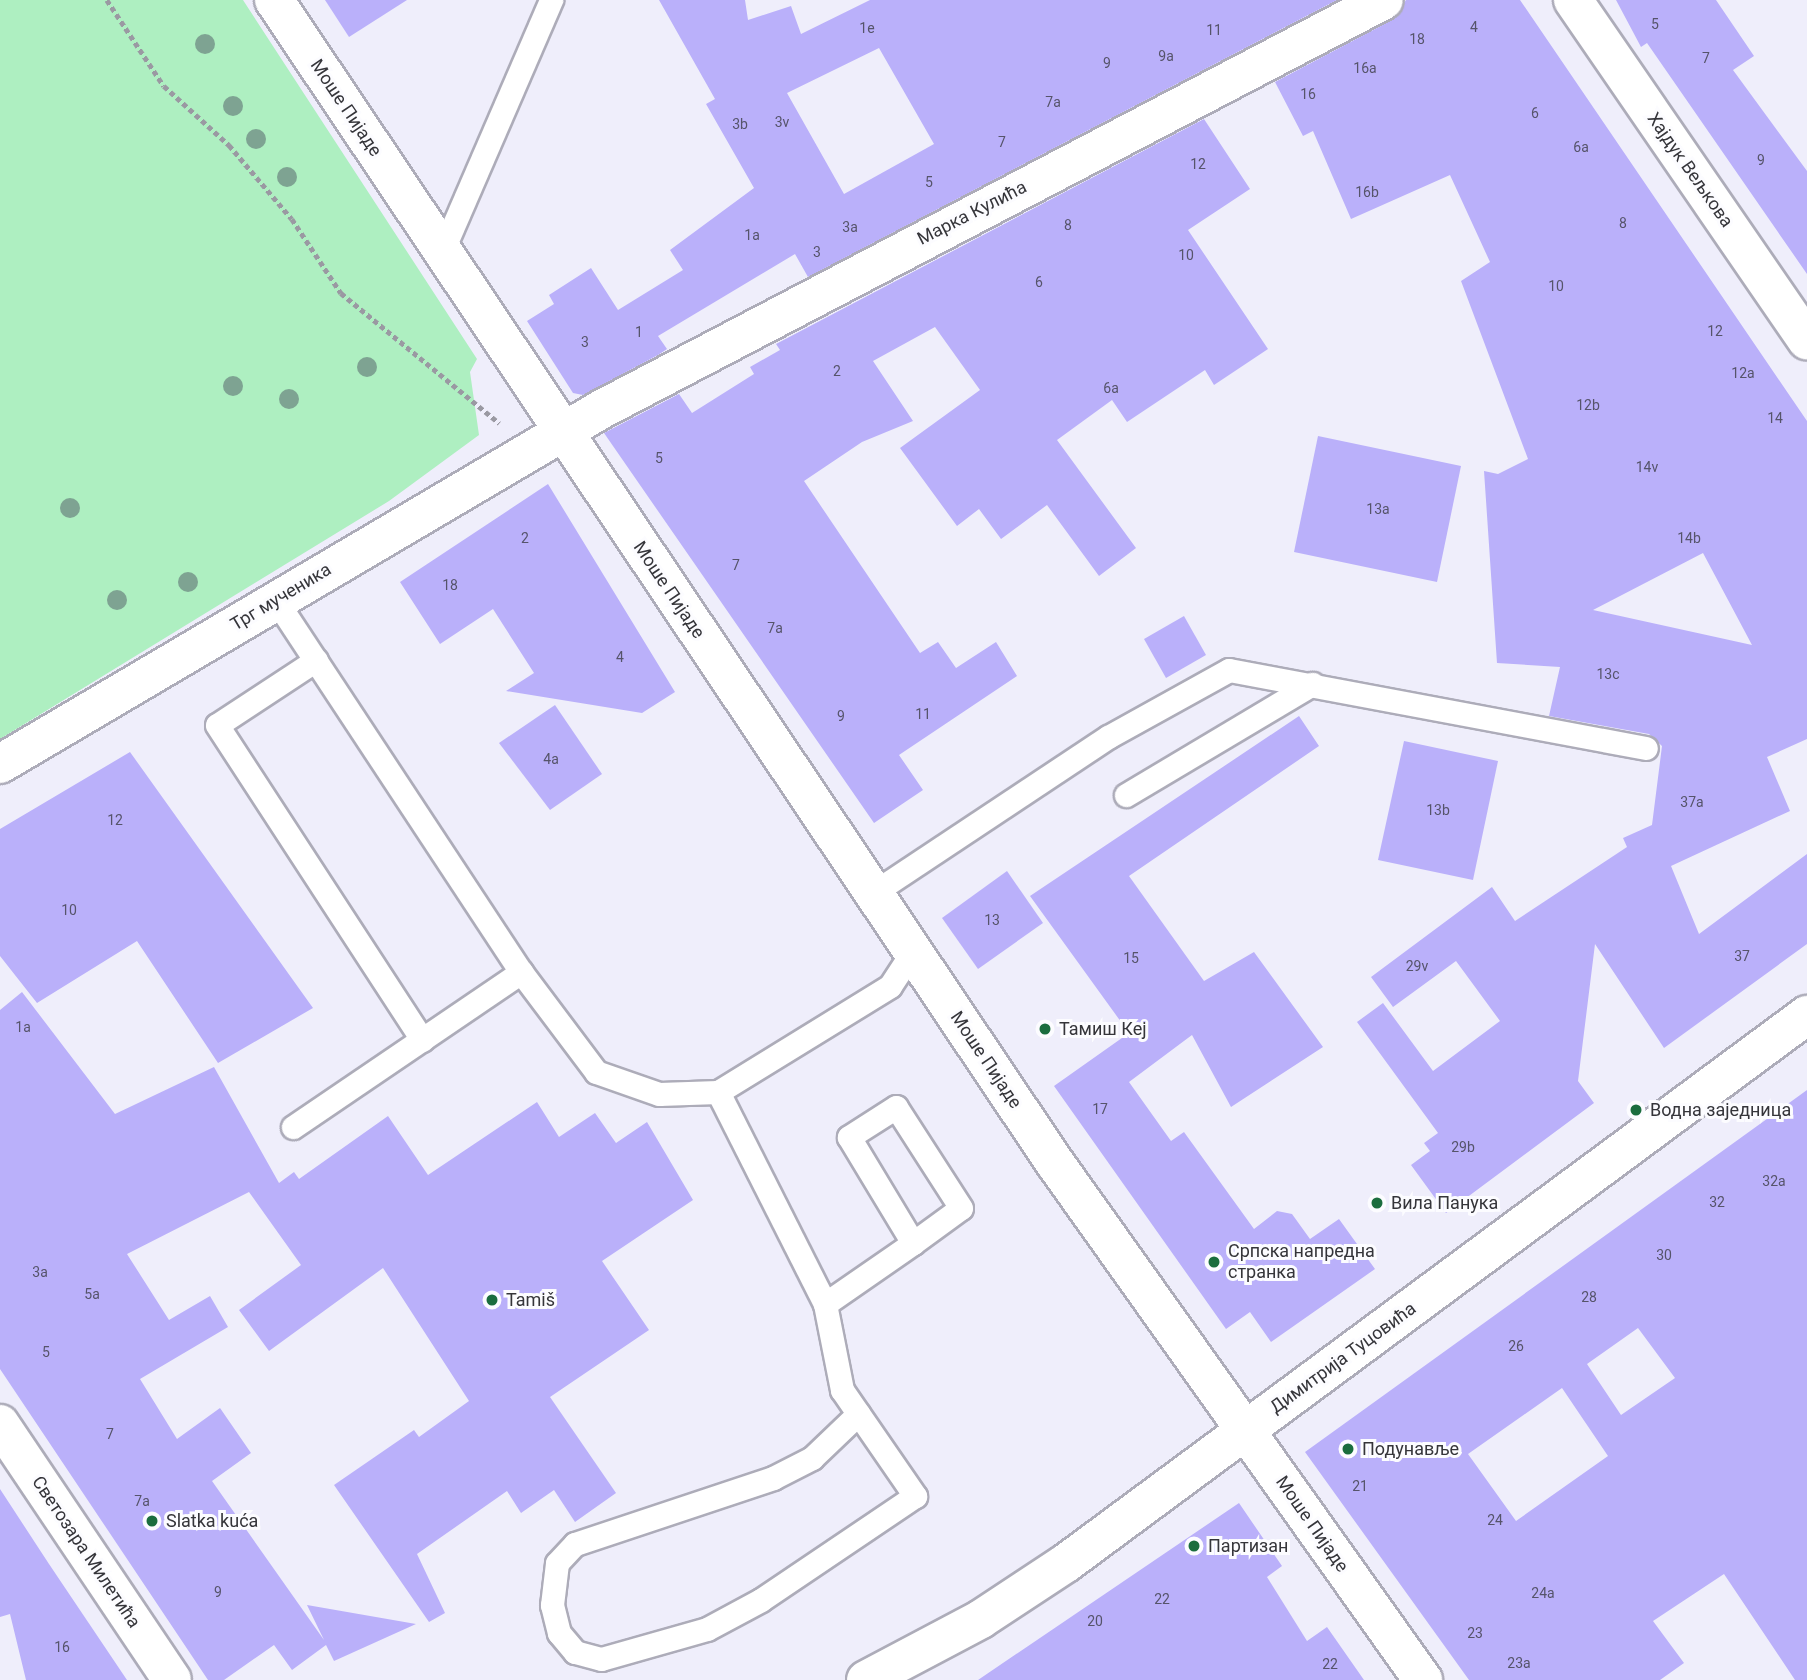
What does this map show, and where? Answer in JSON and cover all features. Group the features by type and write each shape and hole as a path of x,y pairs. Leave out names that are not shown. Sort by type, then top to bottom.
{"street":[{"name":"Моше Пијаде","path":"274,0 442,252 547,441 873,893 1245,1430 1423,1680"},
{"name":"Марка Кулића","path":"547,441 1384,0"},
{"name":"Хајдук Вељкова","path":"1573,0 1807,340"},
{"name":"Трг мученика","path":"0,764 275,599 547,441"},
{"name":"Димитрија Туцовића","path":"866,1680 1055,1570 1807,1015"},
{"name":"Светозара Милетића","path":"0,1424 172,1680"}],"lane":[{"path":"442,252 551,0"},
{"path":"275,599 522,972 596,1072 659,1094 718,1092 890,986 913,951"},
{"path":"316,660 217,725 422,1040"},
{"path":"873,893 1108,737 1229,670 1646,748"},
{"path":"1126,795 1312,684"},
{"path":"293,1127 522,972"},
{"path":"718,1092 825,1304 836,1375 858,1414 915,1496 761,1600 707,1629 601,1659 575,1652 559,1633 552,1605 557,1563 575,1544 773,1478 813,1458 858,1414"},
{"path":"825,1304 913,1243 961,1208 896,1107 849,1137 913,1243"}],"path":[{"path":"107,0 164,86 229,145 292,219 341,293 547,441"}],"green space":[{"path":"0,0 243,0 477,359 470,372 479,435 389,501 0,739"}],"building":[{"path":"325,0 407,0 349,37"},
{"path":"659,0 745,0 748,20 791,6 801,34 870,0 1337,0 808,277 795,254 658,336 667,349 658,355 583,395 573,393 527,321 554,304 549,295 591,268 618,310 683,270 670,250 754,188 706,104 715,99","holes":["879,48 934,144 844,194 787,93"]},
{"path":"1406,0 1520,0 1807,421 1807,739 1767,757 1790,811 1671,866 1699,934 1807,854 1807,944 1664,1048 1595,944 1578,1081 1594,1103 1446,1213 1411,1165 1430,1151 1424,1143 1438,1133 1357,1022 1383,1003 1433,1071 1500,1021 1456,961 1393,1007 1371,977 1492,887 1515,921 1627,847 1623,838 1652,825 1662,746 1649,734 1549,716 1560,667 1497,663 1484,471 1498,474 1528,459 1461,281 1490,262 1450,175 1351,219 1313,131 1303,136 1275,82 1394,19","holes":["1703,553 1752,645 1593,610"]},
{"path":"1616,0 1716,0 1754,56 1733,70 1807,171 1807,274 1647,43 1641,47"},
{"path":"1204,119 1250,189 1188,230 1268,349 1214,385 1205,370 1127,422 1112,400 1057,440 1136,548 1099,576 1047,505 1001,539 979,509 957,526 900,448 980,390 935,327 873,361 913,421 862,442 804,481 920,653 938,642 956,668 996,642 1017,676 899,755 923,790 874,823 604,433 679,394 692,413 754,374 750,367 780,350 776,344"},
{"path":"1318,436 1461,466 1437,582 1294,552"},
{"path":"548,484 675,692 642,713 506,691 534,673 493,609 440,644 400,582"},
{"path":"1184,616 1206,655 1166,678 1144,639"},
{"path":"555,705 602,774 550,810 499,743"},
{"path":"1299,716 1319,746 1129,876 1204,981 1254,952 1323,1047 1231,1107 1192,1035 1129,1082 1171,1141 1184,1132 1254,1229 1277,1211 1292,1214 1310,1239 1339,1219 1375,1269 1271,1342 1250,1312 1226,1329 1054,1086 1129,1033 1030,896"},
{"path":"1404,741 1498,761 1473,880 1378,860"},
{"path":"130,752 313,1008 218,1063 137,941 37,1003 0,956 0,829"},
{"path":"1007,871 1043,923 978,969 942,918"},
{"path":"22,992 115,1114 214,1067 279,1183 294,1172 299,1179 388,1116 428,1175 537,1102 559,1137 595,1113 616,1143 647,1122 693,1200 602,1261 649,1330 550,1397 616,1493 575,1522 554,1490 521,1513 507,1491 417,1554 445,1613 429,1622 334,1485 414,1430 419,1437 469,1401 383,1268 269,1351 239,1310 301,1265 249,1192 127,1254 169,1320 210,1296 228,1327 140,1379 177,1439 220,1408 251,1453 212,1481 324,1640 307,1605 416,1624 334,1661 326,1645 292,1670 274,1645 224,1680 208,1680 0,1369 0,1010"},
{"path":"1807,1090 1807,1680 1795,1680 1724,1574 1653,1621 1684,1663 1660,1680 1469,1680 1305,1452","holes":["1638,1328 1675,1378 1621,1415 1587,1364","1562,1388 1608,1456 1516,1521 1468,1454"]},
{"path":"0,1489 127,1680 26,1680 10,1614 0,1617"},
{"path":"1239,1503 1282,1566 1267,1577 1307,1641 1327,1627 1364,1680 978,1680"}],"place":[{"name":"Тамиш Кеј","path":"1045,1029"},
{"name":"Водна заједница","path":"1636,1110"},
{"name":"Вила Панука","path":"1377,1203"},
{"name":"Српска напредна странка","path":"1214,1262"},
{"name":"Tamiš","path":"492,1300"},
{"name":"Подунавље","path":"1348,1449"},
{"name":"Slatka kuća","path":"152,1521"},
{"name":"Партизан","path":"1194,1546"}]}
